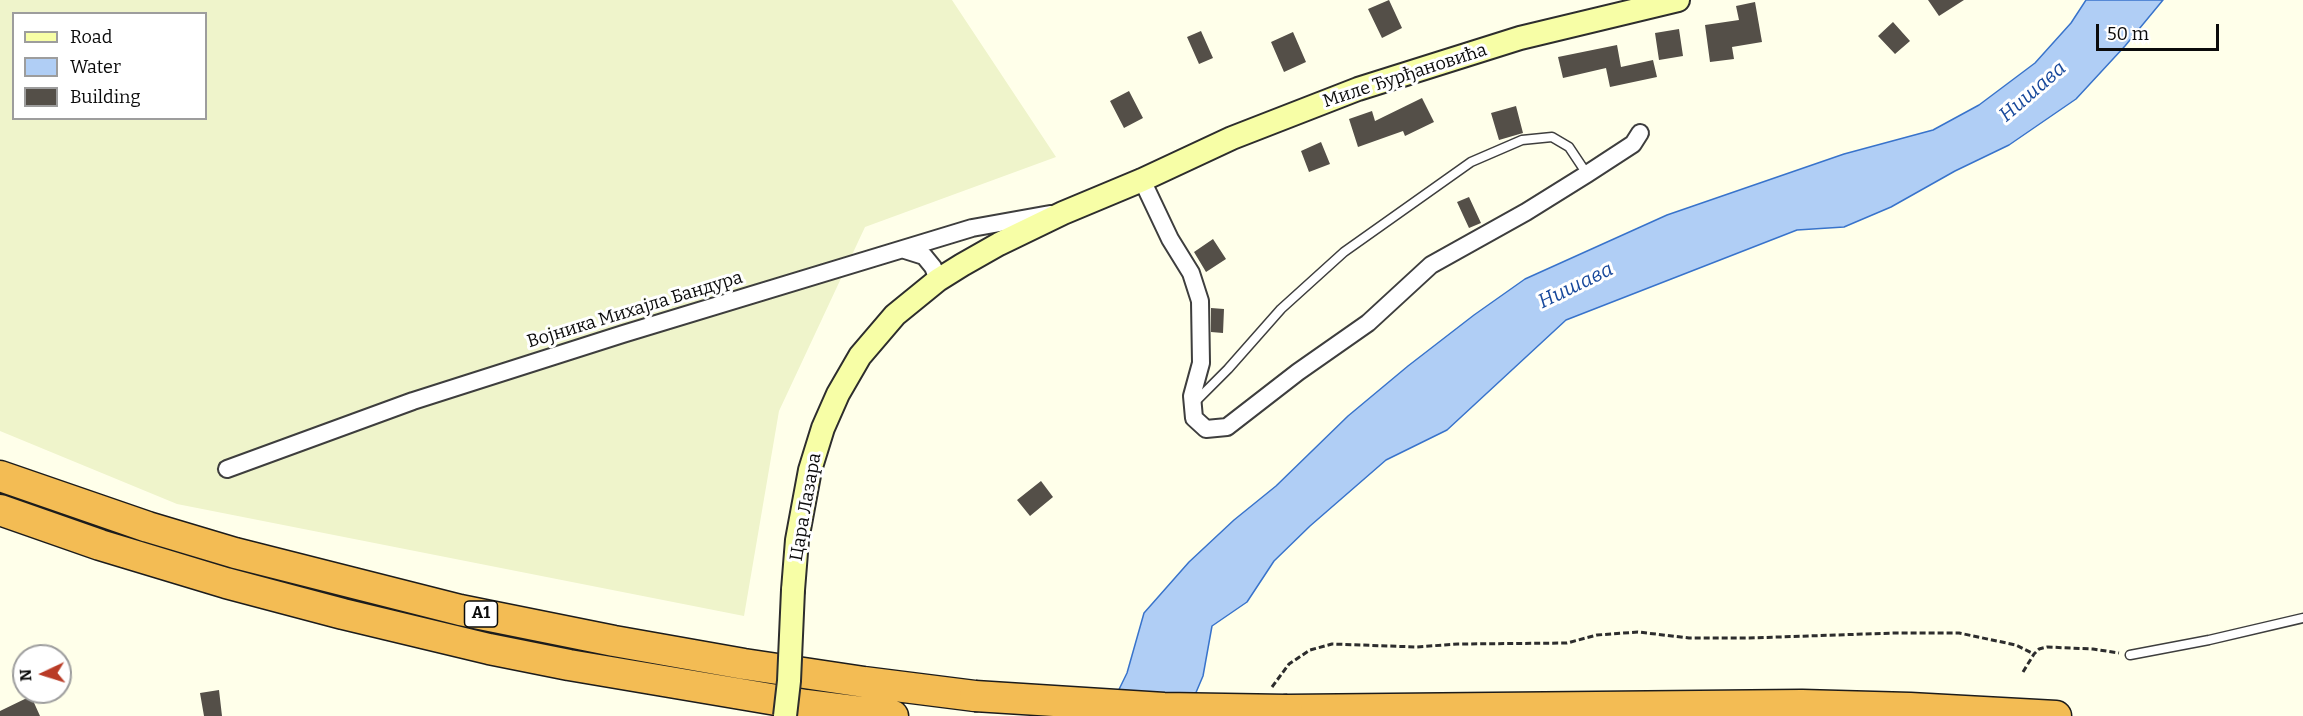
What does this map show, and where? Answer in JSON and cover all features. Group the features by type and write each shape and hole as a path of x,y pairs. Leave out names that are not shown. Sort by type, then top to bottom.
{"highway":[{"name":"A1","path":"0,476 127,520 235,553 460,610 744,664 975,696 1164,708 1278,700 1803,705 2056,716"},
{"name":"A1","path":"0,510 100,545 226,583 354,617 489,649 743,695 893,716"}],"street":[{"name":"Миле Ђурђановића","path":"1142,180 1232,138 1358,89 1520,38 1678,0"},
{"path":"1142,180 1170,239 1191,273 1200,302 1201,363 1192,396 1194,418 1206,429 1227,428 1298,372 1368,322 1431,265 1526,212 1587,174 1633,144 1640,134"},
{"name":"Цара Лазара","path":"785,716 797,540 805,493 816,448 831,407 845,380 876,336 896,315 938,280 999,244 1063,213 1142,180"},
{"name":"Војника Михајла Бандура","path":"226,469 413,401 872,257 905,250 972,228 1012,219 1063,213"},
{"path":"905,250 924,256 933,267 938,280"}],"lane":[{"path":"1192,405 1228,369 1281,309 1344,252 1471,162 1522,140 1552,137 1569,147 1587,174"},
{"path":"2130,655 2303,618"}],"path":[{"path":"1278,700 1289,664 1310,650 1332,644 1416,647 1458,644 1567,643 1597,635 1638,632 1689,638 1959,633 2016,645 2034,654"},
{"path":"2023,672 2034,654 2047,647 2070,647 2130,655"}],"green space":[{"path":"0,0 952,0 1056,157 865,227 779,411 744,616 177,504 0,431"}],"water":[{"name":"Нишава","path":"2086,0 2163,0 2125,46 2076,99 2009,145 1955,171 1891,207 1844,227 1797,230 1566,320 1447,430 1386,460 1310,526 1274,561 1247,602 1212,626 1203,676 1186,716 1106,716 1127,673 1144,613 1189,562 1234,520 1276,486 1348,416 1474,315 1525,279 1667,215 1844,154 1933,130 1979,105 2035,63 2071,23"}],"building":[{"path":"1389,0 1402,28 1382,38 1368,9"},
{"path":"1928,0 1964,0 1939,16"},
{"path":"1755,2 1762,42 1732,47 1734,59 1710,62 1705,25 1739,20 1736,6"},
{"path":"1893,22 1910,41 1895,54 1878,36"},
{"path":"1679,29 1683,56 1659,60 1655,33"},
{"path":"1201,31 1213,58 1199,64 1187,37"},
{"path":"1293,32 1306,62 1284,72 1271,42"},
{"path":"1617,45 1621,67 1653,60 1657,77 1610,87 1606,68 1563,78 1558,57"},
{"path":"1129,91 1143,118 1124,128 1110,101"},
{"path":"1422,98 1434,122 1405,136 1403,131 1358,147 1349,119 1372,111 1375,121"},
{"path":"1516,106 1523,133 1499,140 1491,113"},
{"path":"1321,142 1330,164 1309,172 1301,151"},
{"path":"1469,197 1481,223 1469,228 1457,202"},
{"path":"1213,239 1226,259 1206,272 1194,252"},
{"path":"1211,308 1224,309 1223,333 1211,332"},
{"path":"1041,481 1053,497 1030,516 1017,500"},
{"path":"219,690 222,716 204,716 200,693"},
{"path":"14,704 35,704 40,716 0,716 0,711"}]}
